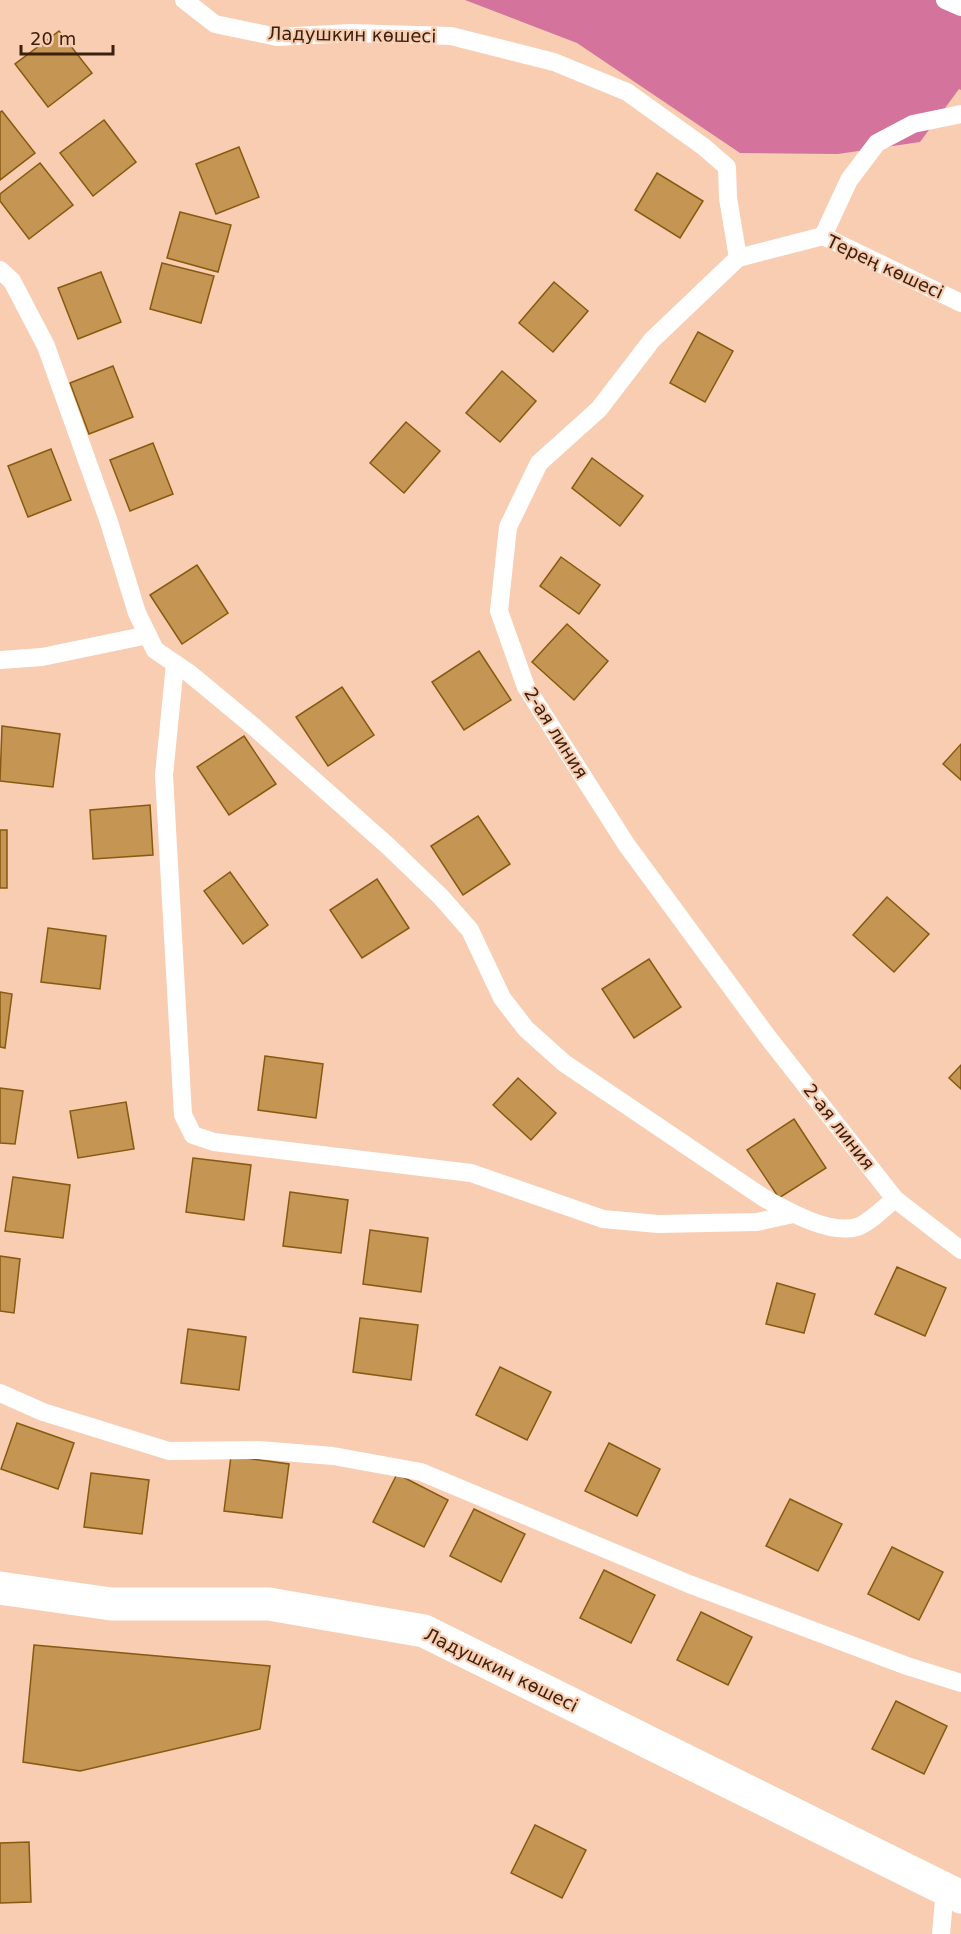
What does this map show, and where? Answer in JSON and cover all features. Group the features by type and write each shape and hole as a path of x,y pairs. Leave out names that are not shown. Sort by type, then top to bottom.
{"street":[{"name":"Ладушкин көшесі","path":"0,1588 111,1604 269,1604 424,1631 953,1893"}],"lane":[{"name":"Ладушкин көшесі","path":"184,0 215,24 277,37 350,33 451,36 554,62 627,93 704,147 727,167 728,198 738,258"},
{"path":"945,0 961,7"},
{"path":"823,236 849,180 877,143 914,124 961,114"},
{"name":"Терең көшесі","path":"738,258 823,236 961,303"},
{"name":"2-ая линия","path":"738,258 652,340 599,409 539,463 508,527 499,611 526,687 626,844 767,1036 895,1199 961,1250"},
{"path":"0,270 12,281 46,346 109,522 136,614 155,650 176,664 253,726 388,846 441,897 470,930 502,998 526,1029 564,1063 764,1198 793,1214 834,1228 858,1227 895,1199"},
{"path":"0,660 42,657 148,635"},
{"path":"176,664 164,775 183,1115 193,1135 214,1142 471,1173 603,1219 658,1224 757,1222 793,1214"},
{"path":"0,1393 43,1412 169,1450 259,1449 333,1456 421,1472 689,1584 907,1666 961,1683"},
{"path":"941,1934 953,1893"}],"shaded area":[{"path":"465,0 961,0 961,90 959,89 920,142 838,154 740,153 577,43"}],"building":[{"path":"59,31 92,73 48,107 15,64"},
{"path":"2,111 35,153 0,180 0,112"},
{"path":"104,120 136,162 93,196 60,153"},
{"path":"239,147 259,197 216,214 196,164"},
{"path":"40,163 73,205 29,239 0,201 0,194"},
{"path":"657,173 703,201 680,238 635,210"},
{"path":"180,212 231,225 218,272 167,258"},
{"path":"162,263 214,276 201,323 150,309"},
{"path":"101,272 121,322 78,339 58,288"},
{"path":"554,282 588,311 553,352 519,323"},
{"path":"698,332 733,351 705,402 670,383"},
{"path":"113,366 133,417 89,434 70,383"},
{"path":"502,371 536,401 500,442 466,413"},
{"path":"406,422 440,451 404,493 370,463"},
{"path":"153,443 173,494 130,511 110,460"},
{"path":"51,449 71,500 28,517 8,466"},
{"path":"592,458 643,496 620,526 572,488"},
{"path":"561,557 600,585 579,614 540,586"},
{"path":"197,565 228,613 182,644 150,595"},
{"path":"567,624 608,661 574,700 532,662"},
{"path":"479,651 511,700 464,730 432,682"},
{"path":"342,687 374,735 328,766 296,717"},
{"path":"2,726 60,734 53,787 0,781"},
{"path":"244,736 276,784 229,815 197,767"},
{"path":"961,744 961,780 943,764"},
{"path":"150,805 153,855 93,859 90,810"},
{"path":"478,816 510,864 463,895 431,846"},
{"path":"0,830 7,830 7,888 0,888"},
{"path":"230,872 268,925 243,944 204,891"},
{"path":"377,879 409,928 362,958 330,910"},
{"path":"887,897 929,934 894,972 853,935"},
{"path":"48,928 106,936 100,989 41,982"},
{"path":"649,959 681,1007 634,1038 602,989"},
{"path":"0,992 12,994 5,1048 0,1047"},
{"path":"265,1056 323,1064 316,1118 258,1110"},
{"path":"961,1065 961,1089 949,1078"},
{"path":"518,1078 556,1113 531,1140 493,1105"},
{"path":"0,1088 23,1091 15,1144 0,1143"},
{"path":"126,1102 134,1149 78,1158 70,1111"},
{"path":"794,1119 826,1168 779,1198 747,1150"},
{"path":"193,1158 251,1165 244,1220 186,1212"},
{"path":"13,1177 70,1185 63,1238 5,1231"},
{"path":"290,1192 348,1200 341,1253 283,1246"},
{"path":"370,1230 428,1238 421,1292 363,1284"},
{"path":"0,1256 20,1259 14,1313 0,1311"},
{"path":"897,1267 946,1288 925,1336 875,1314"},
{"path":"777,1283 815,1294 804,1333 766,1324"},
{"path":"360,1318 418,1325 411,1380 353,1372"},
{"path":"188,1329 246,1337 239,1390 181,1383"},
{"path":"500,1367 551,1392 527,1440 476,1415"},
{"path":"17,1423 74,1443 58,1489 1,1469"},
{"path":"609,1443 660,1469 637,1516 585,1491"},
{"path":"231,1456 289,1464 282,1518 224,1511"},
{"path":"91,1473 149,1480 142,1534 84,1527"},
{"path":"397,1474 448,1500 424,1547 373,1522"},
{"path":"790,1499 842,1524 818,1571 766,1546"},
{"path":"474,1509 525,1534 501,1582 450,1556"},
{"path":"892,1547 943,1572 919,1620 868,1594"},
{"path":"604,1570 655,1595 631,1643 580,1618"},
{"path":"701,1612 752,1637 728,1685 677,1660"},
{"path":"34,1645 270,1666 260,1729 80,1771 23,1762"},
{"path":"896,1701 947,1726 924,1774 872,1749"},
{"path":"535,1825 586,1850 562,1898 511,1873"},
{"path":"29,1842 31,1902 0,1903 0,1843"}]}
